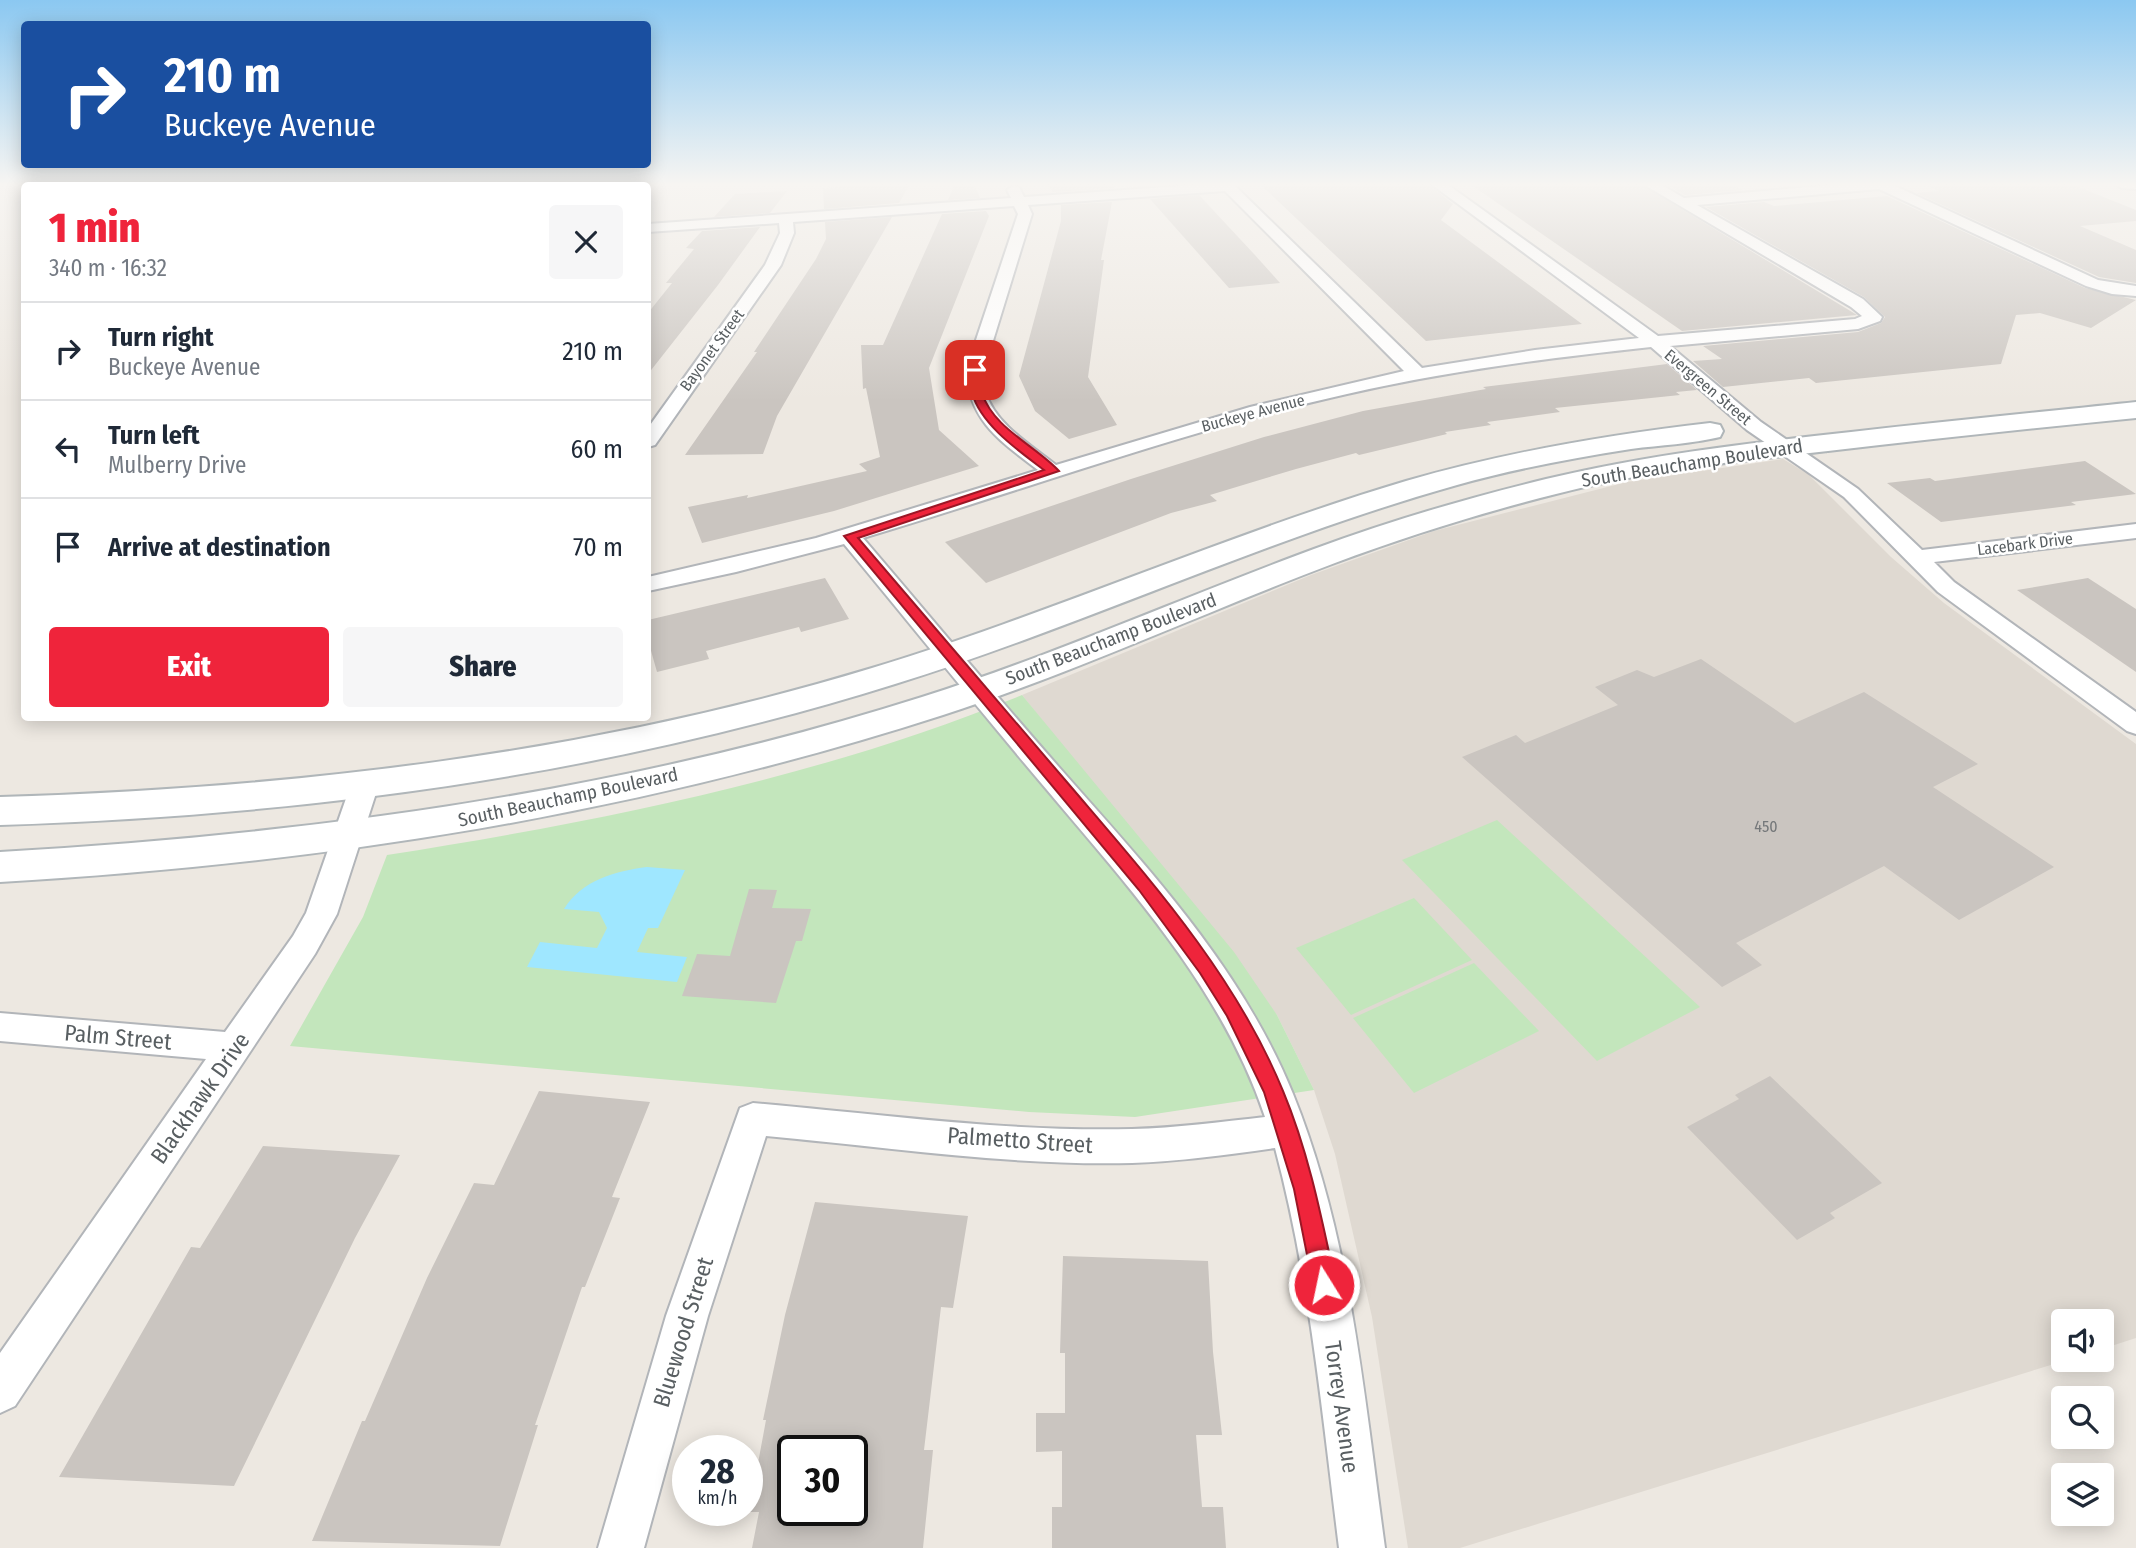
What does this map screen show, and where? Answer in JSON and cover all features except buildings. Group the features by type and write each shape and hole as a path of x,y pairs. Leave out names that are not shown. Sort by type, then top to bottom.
{"street":[{"name":"Bayonet Street","path":"651,436 777,256"},
{"path":"1011,256 975,370 977,393 990,415 1015,442 1053,471"},
{"path":"1299,256 1418,373"},
{"name":"Evergreen Street","path":"1537,256 1655,342 1754,426 1851,493 1914,558 1968,604 2136,725"},
{"name":"Buckeye Avenue","path":"651,583 713,572 850,536 1177,432 1343,389 1418,373 1539,353 1857,324 1874,317 1857,303 1776,256"},
{"path":"2034,256 2092,283 2112,289 2136,291"},
{"name":"South Beauchamp Boulevard","path":"0,811 137,806 364,787 520,764 646,739 805,699 948,655 1308,522 1443,480 1496,466 1578,450 1754,426 2134,398"},
{"name":"South Beauchamp Boulevard","path":"0,867 110,861 349,836 512,810 632,786 803,745 978,691 1324,556 1439,518 1607,474 2134,398"},
{"name":"Lacebark Drive","path":"1914,558 2136,531"},
{"name":"Torrey Avenue","path":"850,536 1145,886 1206,968 1234,1011 1259,1060 1287,1129 1320,1260 1362,1548"},
{"name":"Blackhawk Drive","path":"0,1391 54,1308 304,945 321,914 364,787"},
{"name":"Palm Street","path":"0,1027 235,1047"},
{"name":"Palmetto Street","path":"753,1119 1020,1142 1109,1146 1177,1143 1287,1129"},
{"name":"Bluewood Street","path":"621,1548 687,1316 753,1119"}],"shaded area":[{"path":"1783,459 1808,474 1891,557 1944,603 2136,744 2136,1338 2114,1345 2114,1309 2051,1309 2051,1365 1460,1548 1408,1548 1372,1317 1335,1154 1314,1090 1277,1015 1022,695 1311,575 1434,531 1627,482"}],"green space":[{"path":"1022,695 1234,952 1277,1015 1314,1090 1135,1117 1029,1112 290,1046 363,917 387,855 629,811 789,773 868,750"},
{"path":"1497,820 1700,1007 1597,1061 1402,860"},
{"path":"1414,898 1472,960 1351,1015 1296,948"},
{"path":"1474,963 1539,1031 1414,1093 1353,1018"}],"water":[{"path":"647,867 685,870 658,928 648,928 637,952 687,957 677,982 527,967 540,942 597,948 607,928 599,912 564,909 571,899 590,884 611,874"}],"route":[{"path":"975,370 977,393 990,415 1015,442 1053,471 850,536 1172,919 1234,1011 1274,1092 1287,1129 1304,1189 1324,1285"}]}
